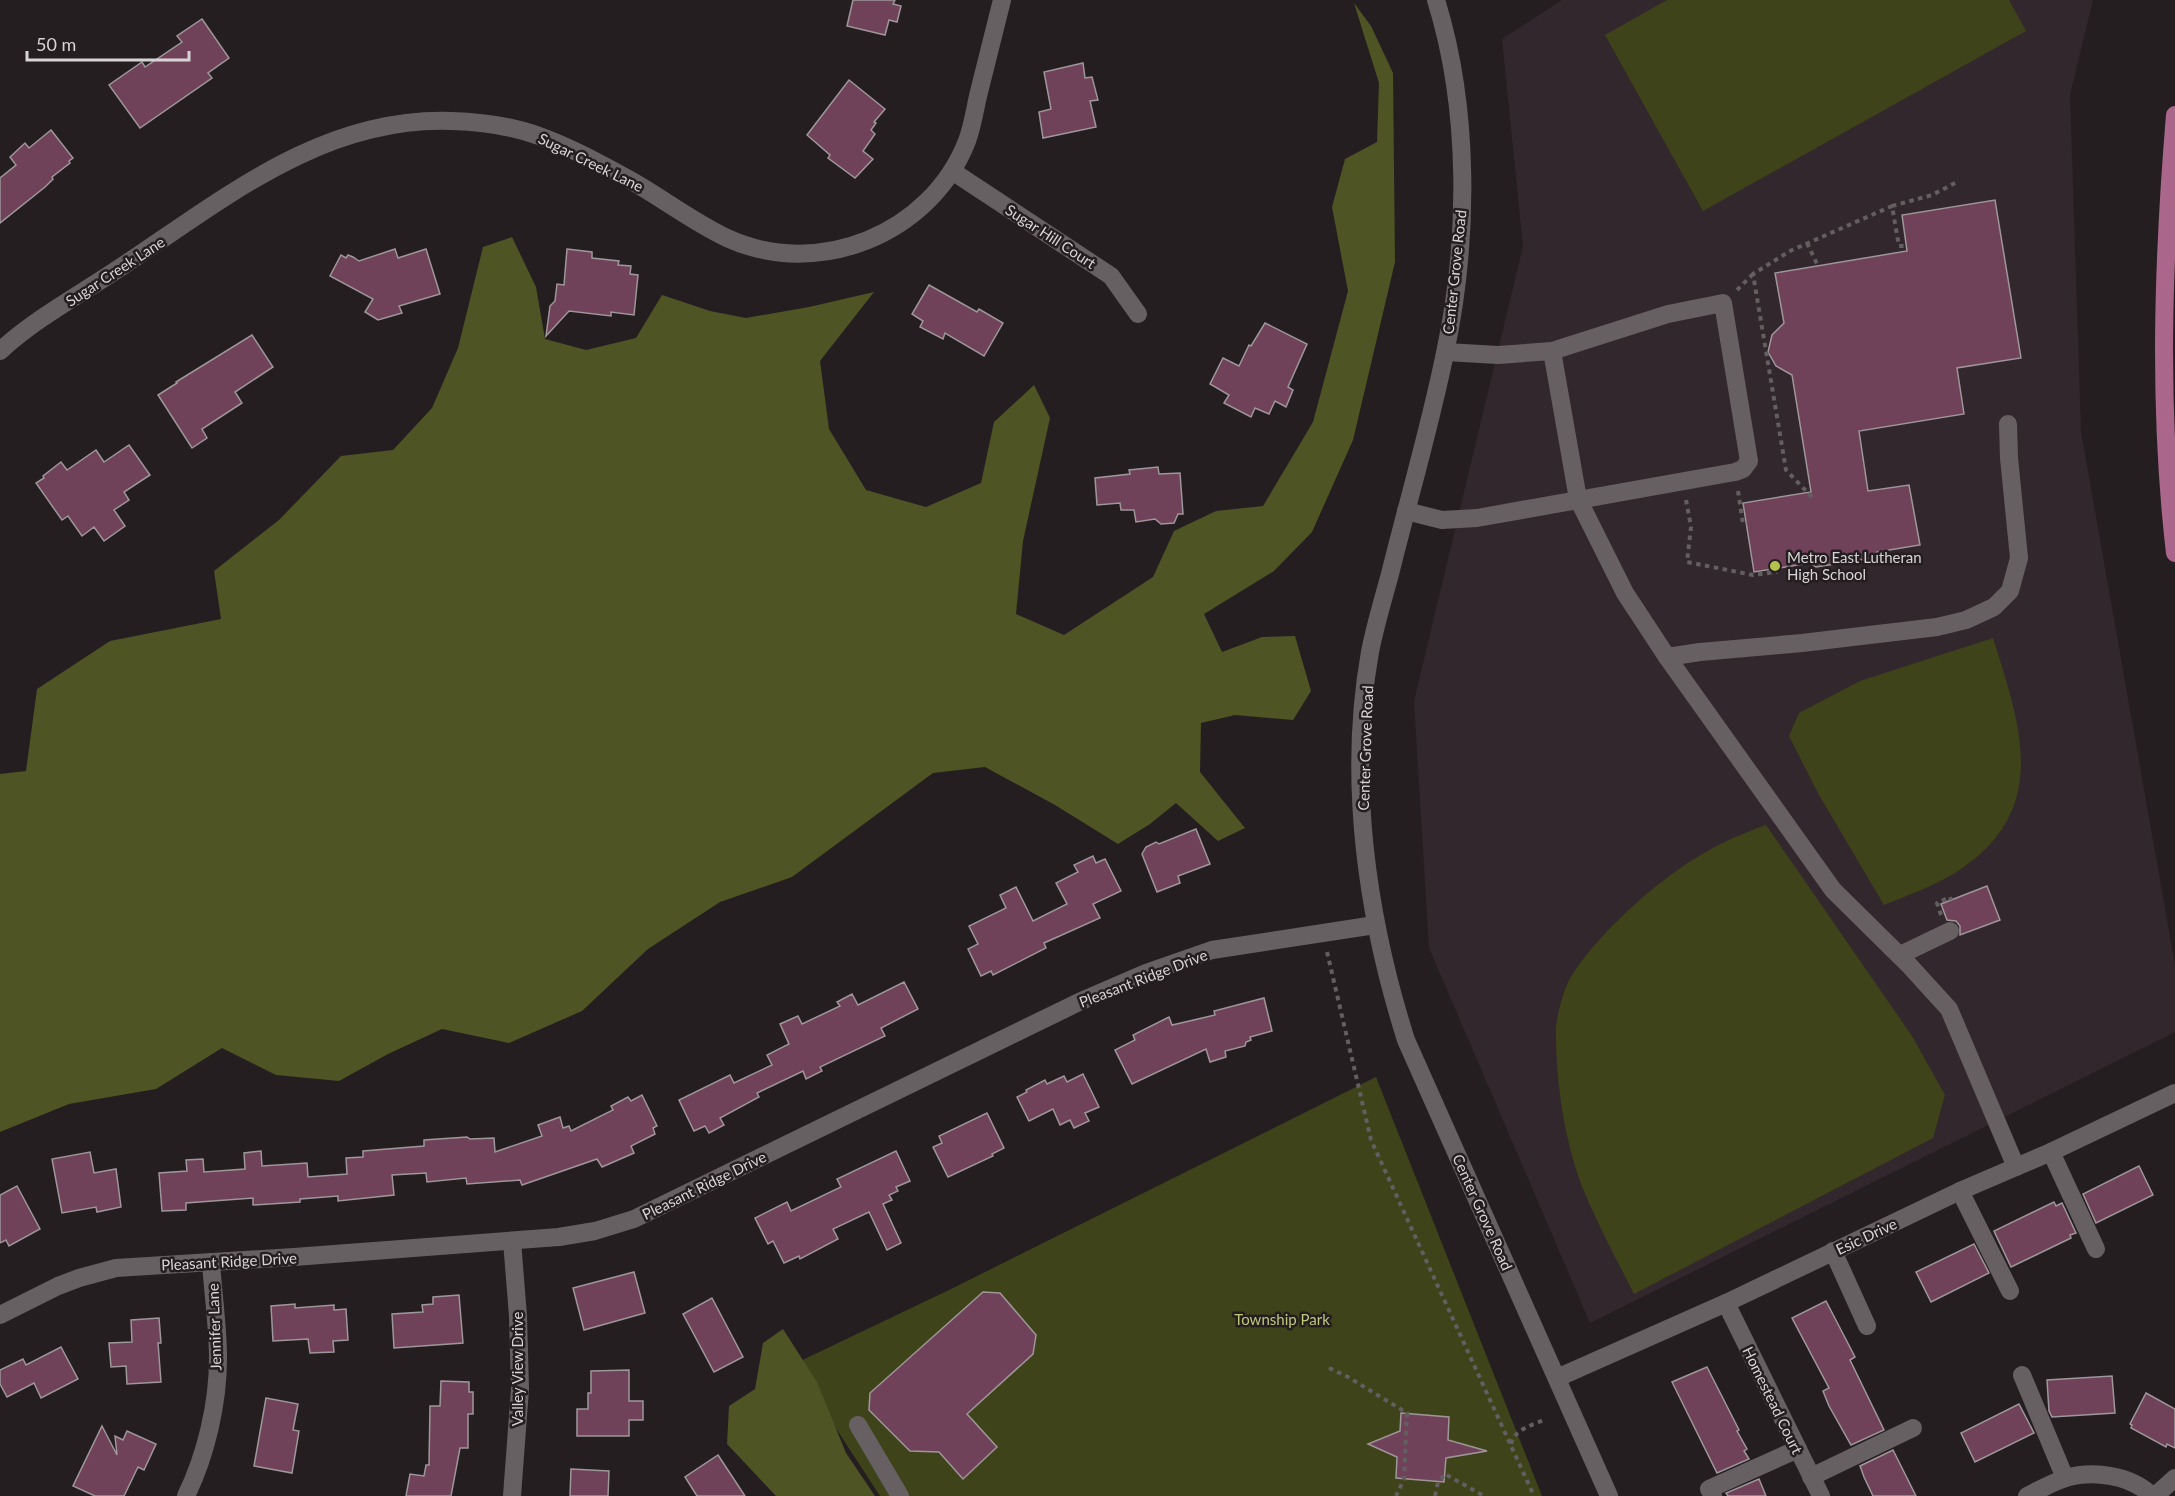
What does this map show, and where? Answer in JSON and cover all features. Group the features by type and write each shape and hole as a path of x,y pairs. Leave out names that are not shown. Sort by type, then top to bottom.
{"main road":[{"path":"2175,115 2163,325 2167,450 2175,553"}],"street":[{"name":"Sugar Creek Lane","path":"0,351 49,314 253,180 301,153 372,129 411,123 451,121 490,124 537,135 630,180 727,238 753,248 780,253 808,254 830,252 862,243 911,217 933,197 952,171 967,140 1002,0"},
{"name":"Center Grove Road","path":"1436,0 1448,36 1457,102 1461,220 1456,286 1446,352 1370,652 1360,776 1363,829 1375,925 1406,1040 1610,1496"},
{"name":"Sugar Hill Court","path":"952,171 1111,276 1138,314"},
{"path":"1406,511 1442,520 1459,520 1735,472 1747,466 1749,456 1723,303 1668,314 1552,351 1498,355 1446,352"},
{"path":"1552,351 1578,499 1625,593 1667,657 1833,890 1900,955 1949,1009 2016,1167"},
{"path":"1667,657 1936,627 1966,620 1994,607 2010,591 2019,558 2008,424"},
{"name":"Pleasant Ridge Drive","path":"0,1315 58,1286 116,1268 512,1241 595,1231 634,1219 1079,1002 1146,973 1212,950 1375,925"},
{"path":"1900,955 1950,931"},
{"name":"Esic Drive","path":"1557,1378 1726,1303 1960,1191 2051,1152 2175,1094"},
{"path":"2051,1152 2096,1249"},
{"path":"1960,1191 2010,1291"},
{"name":"Valley View Drive","path":"512,1241 518,1316 520,1389 512,1496"},
{"path":"1833,1251 1867,1326"},
{"name":"Jennifer Lane","path":"186,1496 205,1447 214,1405 218,1359 211,1262"},
{"name":"Homestead Court","path":"1726,1303 1821,1496"},
{"path":"2022,1375 2056,1486"},
{"path":"858,1425 900,1496"},
{"path":"1811,1477 1913,1428"},
{"path":"1713,1496 1709,1489 1798,1449"},
{"path":"2029,1495 2088,1474 2111,1476 2133,1484 2153,1496 2175,1478"}],"path":[{"path":"1812,497 1786,470 1753,273 1807,243 1892,206 1932,195 1956,182"},
{"path":"1892,206 1899,246 1906,246"},
{"path":"1807,243 1818,266"},
{"path":"1735,472 1743,524 1746,523"},
{"path":"1683,481 1691,527 1687,562 1753,575 1776,572 1775,568"},
{"path":"1323,933 1371,1140 1534,1496"},
{"path":"1329,1368 1407,1413 1404,1479 1396,1496"},
{"path":"1511,1448 1514,1436 1546,1419"},
{"path":"1435,1496 1438,1482 1445,1474 1484,1496"}],"shaded area":[{"name":"Metro East Lutheran High School","path":"1562,0 2093,0 2070,95 2081,432 2175,965 2175,1032 1590,1323 1429,948 1414,701 1523,246 1502,39"}],"green space":[{"path":"1667,0 2009,0 2026,31 1703,211 1605,35"},
{"path":"1354,3 1371,26 1393,73 1395,262 1353,440 1312,532 1274,571 1204,614 1222,652 1262,637 1295,636 1311,691 1293,720 1235,715 1201,723 1200,772 1245,828 1218,841 1176,803 1150,824 1118,844 1055,805 985,767 933,773 792,877 720,902 648,949 582,1011 509,1043 442,1029 388,1054 339,1081 276,1075 222,1048 156,1089 69,1104 0,1132 0,774 26,771 37,689 110,641 221,619 214,571 279,520 341,456 393,450 432,408 458,348 483,247 512,237 536,287 545,339 586,350 636,338 662,295 710,311 746,318 874,292 820,361 829,429 866,490 926,507 981,483 994,422 1034,385 1050,418 1023,541 1016,614 1064,635 1153,577 1174,531 1216,511 1263,506 1313,422 1348,291 1332,207 1345,159 1377,142 1379,83"},
{"path":"1993,638 2013,704 2019,735 2021,766 2017,795 2006,823 1986,849 1955,873 1884,905 1819,795 1789,736 1799,713 1860,681"},
{"path":"1766,825 1912,1036 1945,1095 1933,1138 1634,1294 1591,1208 1572,1156 1557,1069 1556,1027 1561,1001 1571,977 1595,944 1663,880 1711,849"},
{"name":"Township Park","path":"1376,1077 1542,1496 880,1496 794,1364 949,1290"},
{"path":"783,1329 817,1382 846,1453 875,1496 776,1496 727,1444 729,1406 755,1389 763,1343"}],"building":[{"path":"853,0 895,0 893,4 901,6 897,22 889,20 885,35 847,26"},
{"path":"202,19 229,58 208,73 212,78 140,128 109,85 142,62 145,67 182,42 177,36"},
{"path":"1083,63 1085,78 1092,77 1098,100 1090,101 1096,127 1043,138 1039,112 1051,109 1044,72"},
{"path":"849,80 885,109 874,122 876,123 871,130 875,134 863,151 873,159 855,178 828,158 830,155 807,135"},
{"path":"51,130 73,158 52,177 53,179 45,187 0,223 0,178 16,165 10,157 25,143 29,148"},
{"path":"1995,200 2021,358 1957,368 1964,414 1859,431 1868,491 1909,485 1920,545 1877,552 1873,558 1816,567 1810,563 1754,572 1743,503 1811,492 1792,375 1776,366 1768,352 1772,335 1784,323 1775,273 1907,251 1902,215"},
{"path":"395,249 398,258 426,249 440,294 399,306 402,313 378,320 365,312 373,299 330,276 341,255 346,258 348,255 359,261"},
{"path":"567,249 592,252 592,258 619,261 618,265 631,266 630,274 638,275 634,315 611,312 611,316 569,311 546,336 550,306 555,301 557,284 564,285"},
{"path":"929,285 977,312 979,309 1003,323 984,356 945,333 943,339 920,327 923,321 912,314"},
{"path":"1265,323 1307,344 1288,387 1293,390 1286,407 1275,401 1269,414 1255,408 1251,417 1224,403 1229,395 1210,384 1223,358 1239,366 1249,345 1251,346"},
{"path":"252,335 273,367 235,392 242,403 202,429 207,438 192,448 158,395"},
{"path":"129,445 150,475 124,492 129,500 114,510 125,526 104,541 94,527 82,536 68,516 62,520 36,483 61,462 67,470 96,450 104,462"},
{"path":"1158,467 1159,474 1180,473 1183,514 1178,514 1174,523 1161,524 1155,519 1136,522 1134,510 1121,510 1120,503 1097,505 1095,478 1130,474 1129,470"},
{"path":"1196,829 1210,864 1178,876 1180,883 1157,892 1142,854 1146,847"},
{"path":"1093,856 1096,863 1105,859 1121,891 1093,904 1100,918 1044,943 1046,948 993,975 991,971 981,976 968,949 978,944 969,926 1006,908 1000,895 1016,887 1033,921 1067,904 1056,883 1078,872 1074,865"},
{"path":"1987,886 2000,920 1960,935 1960,926 1956,921 1947,920 1941,904"},
{"path":"904,982 918,1009 881,1028 885,1036 820,1067 822,1071 806,1079 803,1071 757,1093 759,1097 720,1118 724,1125 709,1133 705,1126 694,1131 679,1100 730,1075 734,1083 772,1065 767,1055 789,1044 780,1024 798,1016 802,1024 840,1006 837,1002 852,994 858,1005"},
{"path":"1264,998 1272,1031 1250,1037 1251,1040 1246,1042 1245,1046 1225,1051 1226,1057 1210,1062 1206,1049 1132,1084 1115,1050 1135,1040 1133,1035 1169,1017 1172,1025 1215,1015 1214,1011"},
{"path":"1083,1074 1099,1107 1085,1113 1089,1121 1074,1128 1070,1120 1060,1125 1053,1109 1029,1121 1017,1097 1045,1080 1047,1084 1064,1076 1067,1082"},
{"path":"642,1095 657,1126 653,1128 655,1134 631,1146 634,1153 602,1167 597,1159 522,1185 520,1180 467,1184 466,1178 427,1182 426,1173 392,1175 394,1195 338,1201 338,1196 300,1199 300,1202 253,1205 253,1198 186,1203 186,1210 162,1211 159,1173 187,1171 186,1160 203,1159 204,1172 245,1169 244,1153 261,1151 262,1166 307,1163 308,1177 347,1174 346,1158 363,1157 363,1151 424,1146 424,1140 467,1137 470,1139 494,1138 495,1152 542,1136 538,1125 560,1117 563,1128 569,1126 571,1131 613,1110 611,1106 628,1097 631,1101"},
{"path":"987,1113 1004,1148 992,1154 993,1156 948,1177 933,1147 942,1143 939,1136"},
{"path":"896,1151 910,1181 896,1187 898,1191 889,1195 892,1200 883,1204 901,1243 887,1250 869,1212 833,1229 838,1239 800,1259 799,1256 784,1263 773,1241 768,1244 755,1218 787,1202 791,1211 841,1187 837,1179"},
{"path":"90,1152 94,1173 116,1169 121,1207 97,1212 96,1207 62,1213 52,1159"},
{"path":"2139,1166 2153,1195 2096,1223 2083,1194"},
{"path":"17,1186 40,1229 9,1246 6,1240 0,1243 0,1195"},
{"path":"2054,1202 2056,1206 2062,1203 2076,1233 2070,1235 2071,1238 2011,1267 1994,1231"},
{"path":"1974,1244 1989,1273 1931,1302 1916,1272"},
{"path":"634,1272 645,1313 584,1330 573,1288"},
{"path":"983,1292 1000,1293 1036,1335 1033,1354 967,1414 997,1447 963,1479 939,1452 910,1451 869,1410 870,1393"},
{"path":"459,1295 463,1343 394,1348 392,1314 423,1312 422,1305 433,1304 433,1297"},
{"path":"712,1298 743,1357 714,1372 683,1314"},
{"path":"1826,1301 1855,1357 1850,1360 1884,1430 1851,1445 1823,1391 1829,1388 1792,1318"},
{"path":"295,1304 295,1308 334,1305 334,1310 346,1309 348,1340 333,1341 334,1352 310,1353 308,1339 273,1341 271,1306"},
{"path":"159,1318 161,1382 127,1384 126,1366 111,1367 109,1343 132,1342 131,1320"},
{"path":"61,1347 78,1379 41,1398 34,1383 7,1397 0,1384 0,1370 23,1359 26,1365"},
{"path":"1707,1367 1739,1430 1737,1431 1747,1449 1744,1451 1749,1459 1717,1473 1672,1382"},
{"path":"629,1370 629,1401 643,1401 643,1420 629,1420 629,1436 577,1436 577,1409 588,1409 591,1371"},
{"path":"2112,1376 2115,1413 2052,1417 2049,1411 2047,1380"},
{"path":"441,1381 469,1382 469,1392 473,1392 473,1414 468,1414 468,1448 460,1448 451,1496 406,1496 410,1474 424,1476 426,1465 429,1465 430,1406 440,1406"},
{"path":"2146,1393 2175,1409 2175,1448 2167,1444 2166,1447 2131,1428 2130,1424"},
{"path":"266,1398 298,1404 293,1430 299,1431 292,1473 254,1466"},
{"path":"2019,1404 2034,1433 1975,1462 1961,1433"},
{"path":"1401,1413 1449,1417 1448,1440 1487,1451 1446,1458 1444,1482 1396,1478 1397,1457 1368,1444 1400,1431"},
{"path":"102,1426 117,1455 115,1436 123,1440 127,1431 156,1444 144,1470 138,1467 124,1496 95,1496 73,1486"},
{"path":"1893,1450 1916,1496 1873,1496 1860,1466"},
{"path":"718,1455 745,1496 697,1496 685,1477"},
{"path":"571,1469 609,1471 608,1496 570,1496"},
{"path":"1759,1479 1766,1496 1728,1496 1726,1493"}],"place":[{"name":"Metro East Lutheran High School","path":"1775,566"}]}
